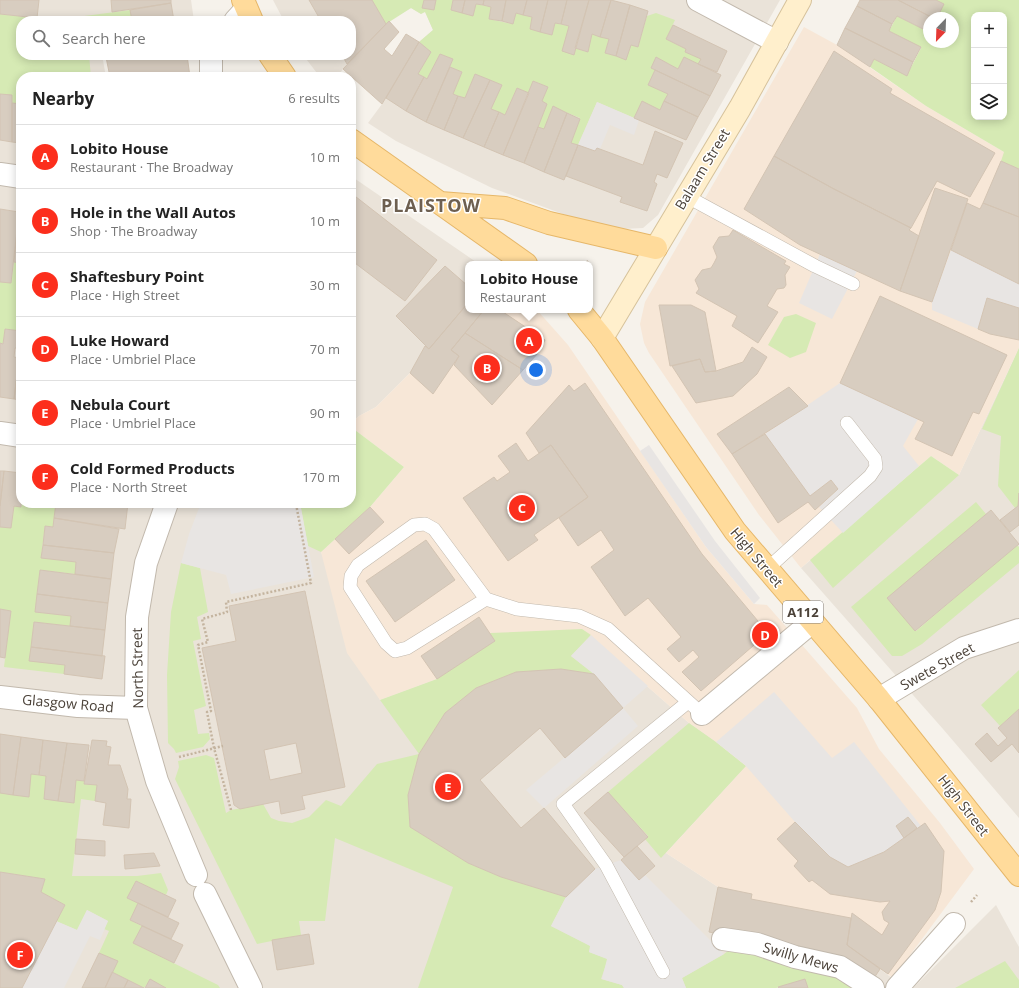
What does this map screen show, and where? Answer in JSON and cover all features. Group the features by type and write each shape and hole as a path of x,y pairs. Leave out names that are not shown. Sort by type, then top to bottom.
{"main road":[{"name":"Balaam Street","path":"602,338 777,42 800,0"},
{"path":"273,60 282,72"},
{"path":"356,144 522,261"},
{"path":"440,203 505,208 549,223 656,248"},
{"name":"A112","path":"581,313 602,338"},
{"name":"High Street","path":"602,338 720,512 812,622 880,699 1019,875"}],"street":[{"path":"698,0 777,42"},
{"path":"211,60 211,72"},
{"path":"0,174 16,176"},
{"path":"0,433 16,435"},
{"name":"North Street","path":"165,508 146,563 137,617 136,708 151,764 196,875"},
{"path":"695,708 812,622"},
{"name":"Swete Street","path":"880,699 964,648 1017,634"},
{"name":"Glasgow Road","path":"0,697 78,706 136,708"},
{"path":"205,894 251,988"},
{"path":"898,988 954,924"},
{"name":"Swilly Mews","path":"724,939 757,944 794,957 840,966 873,988"}],"lane":[{"path":"686,196 815,266 853,284"},
{"path":"767,569 870,476 876,467 875,459 847,423"},
{"path":"486,599 407,648 395,651 386,643 350,586 351,576 358,566 414,526 425,524 434,529 486,599 517,609 579,616 608,630 695,708 563,804 606,865 662,972"}],"path":[{"path":"231,810 214,748 207,712 211,712 198,644 208,642 202,619 228,612 226,602 311,583 297,508"},
{"path":"151,764 223,746"}],"shaded area":[{"path":"0,0 191,0 193,16 16,16 16,60 103,60 105,72 16,72 16,508 356,508 356,448 370,507 321,552 380,700 437,679 494,641 582,629 689,723 746,766 666,853 718,887 752,894 751,899 851,918 880,969 905,988 22,988 65,905 41,892 45,879 0,872"},
{"path":"273,0 780,0 658,215 643,228 622,229 601,228 492,188 396,141 368,123 382,104 419,42 433,30 425,11 421,14 411,8 389,21 356,55 356,16 281,16"},
{"path":"804,27 837,45 926,106 1004,152 1019,169 1019,348 959,475 931,456 801,568 759,515 649,353 644,343 640,324 645,302"},
{"path":"307,60 352,60 341,72 316,72"},
{"path":"597,102 639,120 634,135 610,125 600,149 595,151 578,145"},
{"path":"356,179 475,261 465,261 465,307 429,349 425,346 410,373 376,407 356,419"},
{"path":"951,250 1019,284 1019,308 987,298 978,329 932,310 932,302"},
{"path":"820,254 857,271 832,319 799,303"},
{"path":"465,307 465,313 540,313 568,345 706,547 754,604 767,605 857,708 879,749 940,823 974,869 893,978 847,945 851,918 751,899 751,894 718,887 666,853 746,766 689,723 582,629 495,641 437,679 380,700 347,653 321,552 370,507 404,467 356,431 356,419 376,407 410,373 425,346 429,349"},
{"path":"1019,348 1019,818 943,729 801,568 919,466 959,475"},
{"path":"840,383 918,419 903,446 919,466 843,533 819,507 838,489 831,480 810,496 765,434"},
{"path":"649,445 715,541 760,598 754,604 706,547 640,451"},
{"path":"199,508 301,508 314,577 231,594 226,575 181,563 189,534"},
{"path":"591,635 648,686 623,708 594,674 571,656"},
{"path":"774,692 832,758 854,742 921,826 884,852 848,867 830,857 795,822 745,765 716,742"},
{"path":"623,708 638,726 544,808 526,790"},
{"path":"621,860 639,880 645,875 724,954 682,978 686,988 624,988 622,985 602,979 607,959 589,952 590,946 551,926 566,897 595,869"},
{"path":"996,905 1019,947 1019,988 913,988"},
{"path":"87,910 108,921 100,940 90,936 64,988 22,988 56,921 77,930"}],"green space":[{"path":"372,0 453,0 451,10 473,15 476,4 491,7 489,19 513,24 516,13 532,17 530,29 552,35 555,23 569,26 563,51 574,54 575,48 587,52 592,34 609,39 605,53 626,59 631,45 638,47 647,16 656,13 675,20 666,39 686,49 685,52 701,59 698,64 684,58 678,69 656,57 651,68 655,70 648,85 668,94 660,110 642,102 634,118 597,102 578,145 571,143 580,118 553,107 544,129 538,127 547,104 542,101 548,87 534,81 529,93 517,88 505,115 491,109 502,85 475,74 465,98 453,94 462,72 450,67 453,59 440,54 427,79 418,74 431,52 419,42 433,30 425,12 421,14 411,8 386,24"},
{"path":"936,0 1019,0 1019,169 1001,161 1004,152 926,106 870,67 874,59 907,75 921,48 889,31 897,16 923,29 923,48 959,48 959,12 937,12"},
{"path":"130,10 131,16 85,16"},
{"path":"0,14 18,16 16,16 16,60 89,60 91,72 16,72 16,103 12,103 12,95 0,94"},
{"path":"14,262 16,262 16,330 5,329 3,343 0,343 0,282 11,283"},
{"path":"796,314 816,323 806,352 790,358 768,345 784,317"},
{"path":"1019,348 1019,493 1018,506 1015,508 998,486 1001,436 982,429"},
{"path":"356,431 404,467 370,507 321,552 308,546 301,508 356,508"},
{"path":"931,456 959,475 833,588 810,560"},
{"path":"976,502 986,514 888,598 916,631 1017,545 1019,547 1019,563 922,644 902,656 892,656 851,607"},
{"path":"14,506 16,506 16,508 55,508 53,527 45,526 41,557 76,562 75,574 40,570 35,612 71,616 70,626 34,622 30,660 65,665 64,674 4,667 11,611 0,609 0,527"},
{"path":"181,563 200,568 208,612 197,617 201,639 193,641 206,706 194,710 198,734 209,733 210,739 203,747 176,753 168,743 167,675 171,612"},
{"path":"582,629 591,635 571,656 594,674 561,669 516,672 476,688 445,713 419,754 380,700 437,679 494,641 490,633"},
{"path":"1019,670 1019,709 1000,726 981,705"},
{"path":"689,723 746,766 661,858 645,839 648,836 608,792"},
{"path":"419,754 408,795 410,827 468,863 501,877 566,897 551,926 591,946 589,952 608,959 601,979 622,985 624,988 418,988 453,887 335,838 325,921 299,921 301,935 257,944 175,779 179,767 178,761 206,755 214,758 226,813 231,810 263,804 271,818 292,823 309,817 326,800 341,806 377,764"},
{"path":"31,774 46,776 44,799 74,803 76,780 84,781 84,784 97,785 95,801 81,799 72,876 137,876 161,873 168,890 166,895 136,881 127,898 138,903 130,920 142,926 133,943 218,985 220,988 166,988 150,980 144,988 112,972 117,961 99,953 109,931 104,929 108,921 87,910 77,930 56,921 65,905 41,892 45,879 0,872 0,793"},
{"path":"757,949 838,974 857,988 808,988 805,979 776,988 686,988 682,978 728,951"},
{"path":"1005,961 1019,980 1019,988 955,988"}],"building":[{"path":"0,0 39,0 37,16 0,14"},
{"path":"111,0 171,0 171,3 112,12"},
{"path":"309,0 372,0 386,24 356,55 356,16 318,16"},
{"path":"424,0 436,0 434,10 422,8"},
{"path":"453,0 465,0 462,13 451,10"},
{"path":"465,0 484,0 483,5 476,4 473,16 462,13"},
{"path":"484,0 506,0 502,21 489,19 491,7 483,5"},
{"path":"506,0 527,0 523,15 516,13 513,24 502,21"},
{"path":"527,0 548,0 540,32 530,29 532,17 523,15"},
{"path":"548,0 567,0 561,24 555,23 552,35 540,32"},
{"path":"567,0 589,0 574,55 562,51 569,26 561,24"},
{"path":"589,0 611,0 600,37 592,34 588,52 575,48"},
{"path":"611,0 630,5 616,56 605,53 609,39 600,37"},
{"path":"860,0 898,0 923,13 923,29 897,16 892,24 857,6"},
{"path":"898,0 936,0 944,4 940,12 923,13"},
{"path":"171,3 173,16 131,16 130,10"},
{"path":"630,5 648,11 638,47 631,45 626,60 616,56"},
{"path":"857,6 892,24 889,31 921,47 913,62 845,28"},
{"path":"389,21 399,32 384,49 392,56 406,34 419,42 382,104 356,81 356,72 346,72 343,69 352,60 356,60 356,55"},
{"path":"673,25 727,51 717,72 698,64 701,59 685,52 686,49 666,39"},
{"path":"845,28 913,62 907,76 874,59 870,67 837,45"},
{"path":"419,42 431,52 418,74 424,77 406,111 386,98"},
{"path":"834,51 892,89 890,93 995,153 970,197 937,181 911,228 834,189 774,156"},
{"path":"440,54 453,59 426,122 406,111 424,77 427,79"},
{"path":"656,57 678,69 684,57 721,75 710,96 651,68"},
{"path":"107,60 188,60 189,72 109,72"},
{"path":"345,60 351,60 347,64"},
{"path":"450,67 462,72 453,94 458,96 444,130 426,122"},
{"path":"655,70 710,96 698,117 664,101 668,94 648,85"},
{"path":"475,74 490,80 463,138 444,130 458,96 465,98"},
{"path":"490,80 502,85 491,109 499,112 484,147 463,138"},
{"path":"533,81 548,87 542,101 547,104 524,163 503,155"},
{"path":"517,88 529,93 503,155 484,147 499,112 505,115"},
{"path":"0,94 12,95 12,142 0,140"},
{"path":"642,101 660,110 664,101 698,117 686,140 634,118"},
{"path":"12,103 16,103 16,142 12,142"},
{"path":"553,106 567,113 544,172 524,163 538,127 544,129"},
{"path":"567,113 580,119 571,143 578,145 564,180 544,172"},
{"path":"655,131 683,143 667,178 657,174 654,182 657,184 647,211 620,202 622,197 566,176 578,145 595,151 597,148 643,165"},
{"path":"774,156 834,189 911,228 909,230 919,236 900,291 800,245 744,209"},
{"path":"1001,161 1019,169 1019,217 983,203"},
{"path":"935,188 968,199 932,302 900,291"},
{"path":"356,197 437,260 405,301 356,264"},
{"path":"967,203 980,209 983,203 1019,217 1019,284 951,250"},
{"path":"0,209 16,212 16,239 11,283 0,282"},
{"path":"733,230 786,261 784,264 790,267 785,275 786,285 784,288 777,289 767,306 778,312 758,343 732,326 737,316 696,293 699,289 695,280 702,270 711,268 717,257 713,247 719,237 729,236"},
{"path":"16,242 16,262 14,262"},
{"path":"445,266 465,283 465,307 429,349 396,316"},
{"path":"880,296 1007,355 979,414 973,412 952,456 915,439 924,422 840,383"},
{"path":"987,298 1019,308 1019,340 990,334 978,329"},
{"path":"659,305 691,305 705,312 716,371 705,372 700,359 670,366"},
{"path":"465,307 465,313 482,313 451,350 459,356 433,394 410,373 425,346 429,349"},
{"path":"482,313 504,313 545,340 538,353 523,370 465,333"},
{"path":"5,329 16,330 16,348 14,357 16,357 16,383 14,399 0,397 0,343 3,344"},
{"path":"465,333 523,370 492,405 454,365 459,356 451,350"},
{"path":"752,347 767,357 757,374 733,396 696,403 672,366 700,359 705,372 716,371 743,362"},
{"path":"16,383 16,399 14,399"},
{"path":"585,383 702,554 768,633 701,691 682,672 699,657 693,650 679,662 667,649 681,637 648,598 625,616 591,567 614,550 601,530 578,546 559,518 588,497 551,445 539,453 526,433 569,385 574,391"},
{"path":"789,387 808,406 732,454 717,434"},
{"path":"765,434 810,496 831,480 838,489 815,510 808,502 778,523 732,454"},
{"path":"516,443 528,461 551,445 588,497 534,535 538,540 508,561 463,498 494,477 497,481 510,472 498,456"},
{"path":"0,471 4,471 0,506"},
{"path":"4,471 16,472 16,506 14,506 11,528 0,527 0,506"},
{"path":"1019,493 1019,525 1010,532 1000,520 1018,506"},
{"path":"370,507 384,522 349,554 335,539"},
{"path":"55,508 127,508 125,529 54,518"},
{"path":"991,510 1019,544 915,631 887,598"},
{"path":"54,518 119,529 114,553 43,545 45,526 53,527"},
{"path":"426,540 455,580 395,622 366,581"},
{"path":"43,545 114,553 111,579 75,574 76,562 41,558"},
{"path":"40,570 111,579 108,603 37,594"},
{"path":"305,591 345,787 302,796 305,809 281,814 279,801 240,809 234,805 202,648 236,641 229,606","holes":["296,743 302,773 270,780 264,750"]},
{"path":"37,594 108,603 105,630 70,626 71,616 35,612"},
{"path":"0,609 11,611 5,658 0,657"},
{"path":"479,617 495,641 437,679 421,656"},
{"path":"34,622 105,630 102,656 31,647"},
{"path":"31,647 105,656 102,679 64,674 65,665 29,661"},
{"path":"561,669 594,674 623,708 565,758 540,728 480,780 521,828 544,808 595,869 566,897 501,877 468,863 410,827 408,795 419,754 445,713 476,688 516,672"},
{"path":"1019,709 1019,753 1012,744 991,762 975,744 987,733 998,746 1007,738 998,728"},
{"path":"0,734 21,737 13,795 0,793"},
{"path":"21,737 43,740 39,775 31,774 29,797 13,795"},
{"path":"43,740 67,743 58,801 44,799 46,776 39,775"},
{"path":"92,740 107,741 106,746 111,747 108,765 120,765 128,789 127,799 131,799 129,828 103,825 106,803 95,801 97,785 84,784"},
{"path":"67,743 89,745 84,781 76,780 74,803 58,801"},
{"path":"608,792 648,837 624,857 584,813"},
{"path":"908,817 917,828 904,838 896,826"},
{"path":"795,822 830,857 848,867 884,852 925,823 944,851 941,892 935,910 888,974 847,945 852,913 882,935 889,923 884,920 882,912 890,901 880,902 830,894 812,880 809,882 794,866 798,861 777,839"},
{"path":"76,839 105,841 105,856 75,854"},
{"path":"637,846 655,866 639,880 621,860"},
{"path":"154,853 160,866 125,869 124,855"},
{"path":"0,872 45,879 41,892 65,905 22,988 0,988"},
{"path":"136,881 176,900 168,917 127,898"},
{"path":"718,887 752,894 751,899 851,918 847,945 880,969 872,981 834,957 709,932"},
{"path":"138,903 179,923 171,939 130,920"},
{"path":"142,926 183,945 174,963 133,943"},
{"path":"309,934 314,964 277,970 272,940"},
{"path":"99,953 118,961 105,988 82,988"},
{"path":"112,972 128,980 124,988 105,988"},
{"path":"150,979 166,988 145,988"},
{"path":"805,979 808,988 778,987"},
{"path":"128,980 144,988 124,988"}],"place":[{"name":"Lobito House","path":"529,341"},
{"name":"Hole in the Wall Autos","path":"487,368"},
{"name":"Shaftesbury Point","path":"522,508"},
{"name":"Luke Howard","path":"765,635"},
{"name":"Nebula Court","path":"448,787"},
{"name":"Cold Formed Products","path":"20,955"}],"district":[{"name":"PLAISTOW","path":"431,205"}]}
